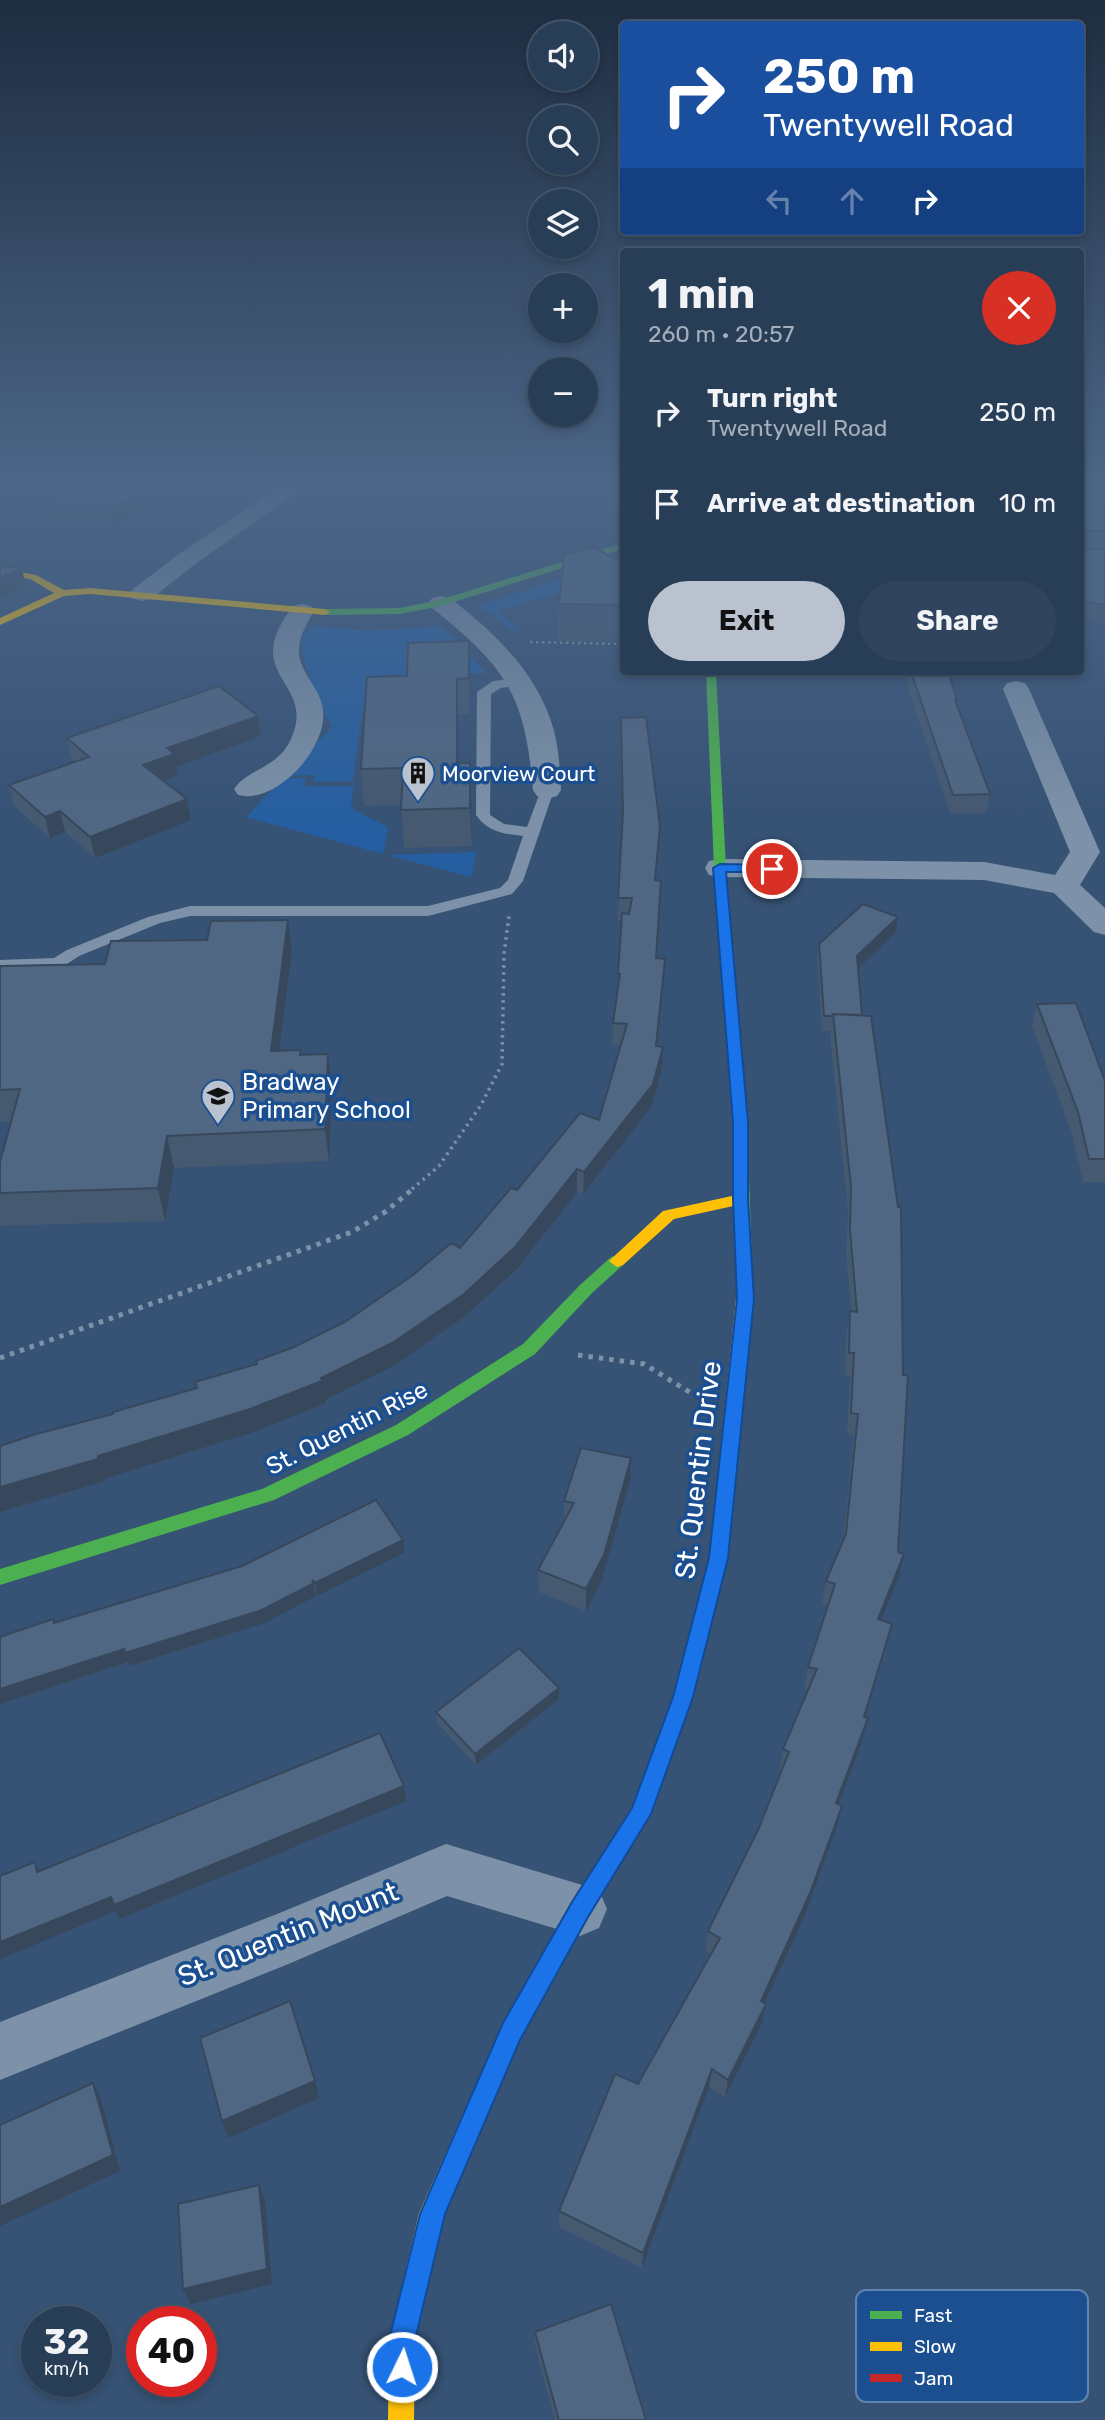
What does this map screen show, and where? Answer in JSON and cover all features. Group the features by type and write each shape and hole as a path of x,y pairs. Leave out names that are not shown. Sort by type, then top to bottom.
{"street":[{"path":"0,622 62,593 89,592"},
{"path":"122,592 302,611 377,613 441,603 476,592"},
{"path":"441,603 487,640 526,690 540,730 547,790"},
{"path":"248,789 285,767 306,737 313,718 310,701 289,665 285,652 288,637 302,611"},
{"name":"St. Quentin Drive","path":"401,2420 402,2340 432,2214 511,2031 580,1909 640,1814 683,1697 718,1558 745,1299 740,1199 740,1122 720,868 711,675"},
{"path":"1016,689 1085,852 1064,886"},
{"path":"720,868 984,871 1064,886 1105,925"},
{"name":"St. Quentin Rise","path":"0,1577 267,1495 402,1430 529,1349 586,1289 669,1215 740,1199"},
{"name":"St. Quentin Mount","path":"0,2051 286,1938 446,1870 580,1909"}],"lane":[{"path":"519,682 498,684 484,692 483,815 488,823 498,828 533,832"},
{"path":"0,965 58,963 73,953 153,920 190,911 429,911 506,891 515,881 547,790"}],"path":[{"path":"487,640 620,644"},
{"path":"0,1359 352,1232 384,1212 439,1166 481,1105 502,1064 504,954 512,895 506,891"},
{"path":"529,1349 643,1364 733,1419"}],"shaded area":[{"path":"519,592 560,592 497,612 521,630 516,632 478,605"},
{"path":"312,626 368,631 441,626 486,673 407,677 402,695 362,713 353,781 314,782 315,775 285,776 332,727 321,706 305,662 301,638"},
{"path":"283,778 305,778 305,786 354,786 351,805 355,811 388,827 383,854 246,817"},
{"path":"477,852 471,877 387,855"}],"building":[{"path":"560,592 620,592 620,605 559,604"},
{"path":"1084,592 1105,592 1105,605 1084,602"},
{"path":"469,641 469,678 457,679 457,763 470,763 470,808 401,810 403,768 361,769 367,677 407,676 408,643"},
{"path":"912,675 949,675 955,700 990,794 953,795"},
{"path":"219,686 258,716 167,748 174,754 143,765 187,799 90,837 60,811 45,817 9,785 89,757 67,738"},
{"path":"646,717 660,826 655,880 661,881 656,958 665,959 656,1046 663,1047 653,1084 584,1172 577,1169 515,1247 464,1294 392,1343 321,1378 322,1381 250,1409 98,1456 98,1459 0,1487 0,1446 197,1388 195,1382 257,1364 256,1361 294,1347 345,1322 413,1275 451,1243 460,1248 511,1188 517,1190 580,1113 599,1120 627,1024 613,1023 620,974 622,913 629,914 632,898 618,898 623,812 621,718"},
{"path":"863,904 898,917 857,956 862,1015 824,1016 819,944"},
{"path":"288,920 271,1051 301,1050 300,1055 328,1054 325,1129 167,1136 158,1188 0,1193 0,1162 20,1089 0,1090 0,966 105,964 111,941 207,940 211,921"},
{"path":"1076,1003 1105,1081 1105,1159 1089,1159 1078,1112 1037,1004"},
{"path":"833,1014 871,1016 898,1207 901,1207 903,1375 908,1375 898,1552 904,1554 878,1619 892,1624 864,1717 868,1718 836,1803 842,1806 810,1893 761,2001 766,2004 728,2080 712,2069 643,2253 559,2211 615,2074 638,2084 720,1938 708,1931 759,1828 789,1752 783,1749 817,1669 808,1667 835,1584 826,1581 846,1534 858,1414 851,1413 854,1353 849,1353 850,1311 857,1312 850,1229 851,1187"},
{"path":"581,1448 631,1458 604,1555 586,1589 538,1570 574,1503 564,1501"},
{"path":"376,1500 403,1540 315,1583 312,1580 314,1583 262,1610 125,1653 124,1649 0,1689 0,1637 53,1619 54,1623 242,1566"},
{"path":"519,1648 559,1688 475,1754 436,1712"},
{"path":"380,1733 404,1786 114,1905 111,1897 0,1942 0,1876 35,1862 37,1872"},
{"path":"290,2001 315,2081 222,2121 200,2038"},
{"path":"93,2083 113,2155 0,2207 0,2125"},
{"path":"259,2185 267,2269 183,2289 178,2204"},
{"path":"611,2304 646,2420 559,2420 535,2332"}],"traffic: fast":[{"path":"325,612 400,611 441,603 476,592"},
{"path":"711,675 720,868 740,1122 745,1289"},
{"path":"0,1577 267,1495 402,1430 529,1349 586,1289 617,1261"}],"traffic: slow":[{"path":"0,622 62,593 77,592"},
{"path":"100,592 325,612"},
{"path":"617,1261 669,1215 741,1199"},
{"path":"657,1768 683,1697 718,1558 745,1289"},
{"path":"401,2420 402,2340 432,2213 491,2077"}],"traffic: jam":[{"path":"491,2077 511,2031 580,1909 640,1813 657,1768"}],"place":[{"name":"Moorview Court","path":"418,803"},
{"name":"Bradway Primary School","path":"218,1126"}],"route":[{"path":"402,2367 402,2340 432,2214 511,2031 580,1909 640,1814 683,1697 718,1558 745,1299 740,1199 740,1122 720,868 772,869"}]}
